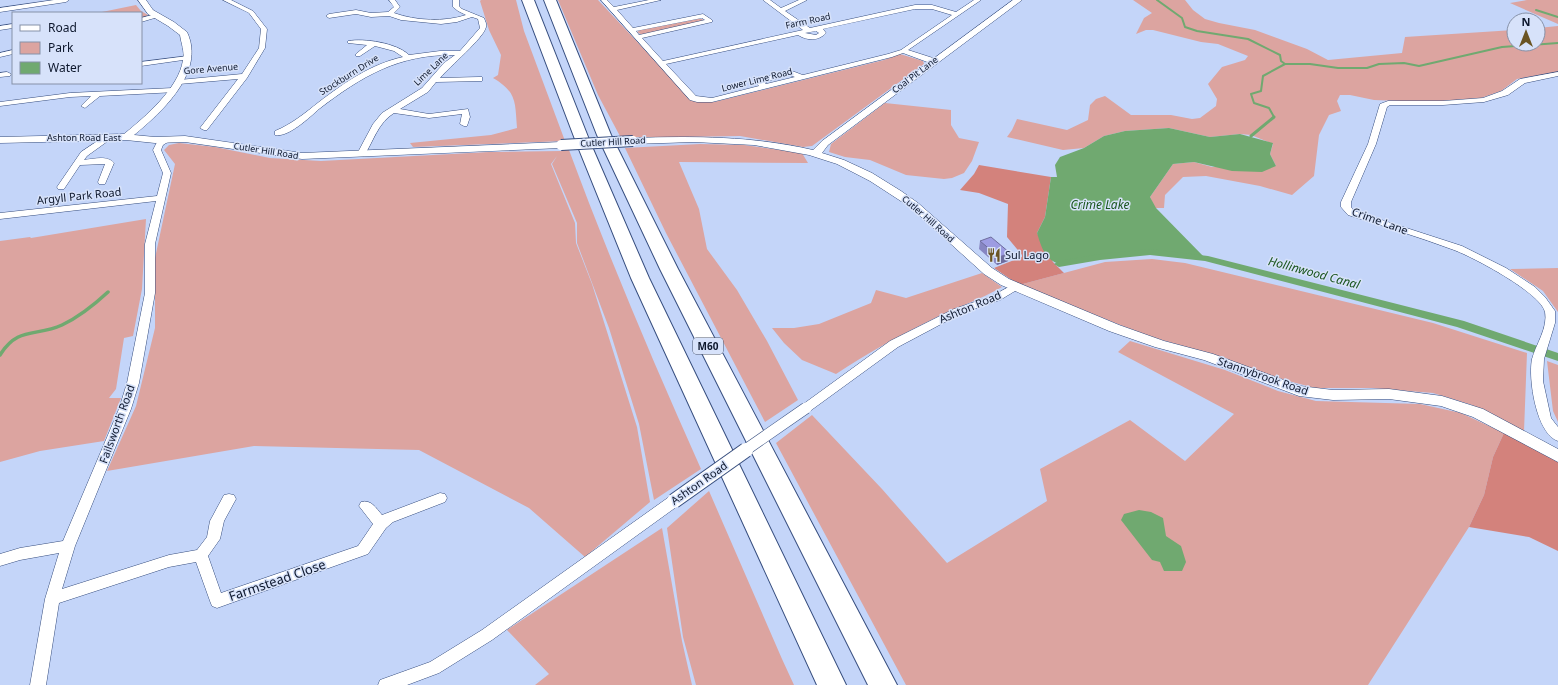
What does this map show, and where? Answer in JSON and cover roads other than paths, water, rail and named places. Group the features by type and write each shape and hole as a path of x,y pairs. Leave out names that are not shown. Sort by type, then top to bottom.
{"highway":[{"name":"M60","path":"528,0 583,142 640,278 832,685"},
{"name":"M60","path":"550,0 604,134 669,269 883,685"}],"street":[{"path":"0,10 66,0"},
{"path":"126,138 173,90 179,82 188,58 184,34 145,8 142,0"},
{"path":"204,128 244,76 262,48 264,29 251,12 226,0"},
{"path":"390,14 396,7 392,0"},
{"path":"456,0 458,9 472,14"},
{"name":"Lower Lime Road","path":"609,3 658,0"},
{"path":"766,0 808,30"},
{"path":"780,11 804,0"},
{"name":"Lower Lime Road","path":"609,3 693,98 697,100 712,100 765,87 761,84 765,79 790,73 803,78 890,56 903,50 978,0"},
{"name":"Coal Pit Lane","path":"815,154 825,143 933,61 1018,0"},
{"name":"Farm Road","path":"663,63 915,7 932,7 957,14"},
{"path":"329,16 353,12 372,15 390,14 398,17 441,22 457,20 472,14"},
{"name":"Lime Lane","path":"361,154 377,124 385,115 419,94 462,53 484,27 481,18 472,14"},
{"path":"142,20 156,16"},
{"path":"632,30 703,16 710,21 639,37"},
{"path":"0,28 12,26"},
{"path":"798,32 806,37 815,38 823,34 822,31 817,28"},
{"path":"350,42 395,48 403,51 407,57"},
{"path":"358,54 372,45"},
{"path":"903,50 933,61"},
{"path":"0,55 12,52"},
{"name":"Stockburn Drive","path":"278,133 298,123 316,108 372,70 389,62 407,57 441,52 462,53"},
{"path":"142,64 188,58"},
{"name":"Crime Lane","path":"1558,74 1523,81 1505,93 1484,100 1443,103 1388,104 1383,106 1372,144 1346,202 1346,207 1351,213 1459,248 1502,270 1531,289 1541,299 1550,311 1550,323 1538,359 1537,381 1545,419 1558,436"},
{"name":"Gore Avenue","path":"179,82 244,76"},
{"path":"434,80 479,79"},
{"path":"0,104 48,97 173,90"},
{"path":"85,106 98,94"},
{"path":"393,110 429,116 464,108 466,117 464,124"},
{"name":"Ashton Road East","path":"0,140 47,138 126,138 167,140"},
{"path":"61,187 84,154 108,138"},
{"name":"Cutler Hill Road","path":"167,140 198,140 293,156 704,139 731,140 777,145 815,154 849,166 889,187 914,205 988,271 1016,286"},
{"name":"Failsworth Road","path":"38,685 52,599 68,546 113,438 133,383 150,293 150,244 167,173 157,150 160,144 167,140"},
{"path":"77,163 103,161 110,163 102,182"},
{"name":"Argyll Park Road","path":"0,216 162,198"},
{"name":"Ashton Road","path":"386,685 434,668 487,634 894,344 958,311 996,298 1016,286"},
{"name":"Stannybrook Road","path":"1016,286 1114,328 1160,344 1208,357 1299,391 1333,395 1389,394 1417,396 1460,406 1478,413 1558,456"},
{"name":"Farmstead Close","path":"201,555 217,601 363,550 381,524 388,518 440,498"},
{"path":"52,599 169,562 201,555 213,540 217,521 229,499"},
{"path":"366,506 381,524"},
{"path":"0,560 20,554 68,546"}],"water":[{"name":"Crime Lake","path":"1169,128 1210,137 1240,134 1273,143 1270,154 1276,166 1262,172 1232,171 1194,162 1173,164 1150,197 1156,208 1205,258 1150,252 1100,257 1059,264 1050,259 1044,252 1037,233 1045,217 1051,177 1057,177 1055,165 1060,157 1084,148 1104,136 1125,131"},
{"path":"1139,510 1151,512 1163,518 1166,536 1181,546 1186,562 1182,571 1164,571 1160,562 1152,560 1121,520 1124,514"}],"waterway":[{"path":"1157,0 1182,18 1185,27 1197,31 1248,39 1280,55 1281,61 1285,64"},
{"path":"1536,10 1558,17"},
{"path":"1285,64 1310,64 1338,68 1367,68 1379,64 1404,63 1419,66 1502,47 1558,43"},
{"path":"1274,117 1269,108 1254,103 1251,94 1261,91 1263,76 1285,64"},
{"path":"1251,136 1274,117"},
{"name":"Hollinwood Canal","path":"1059,264 1100,257 1150,252 1205,258 1460,324 1558,357"},
{"path":"0,355 14,340 21,336 53,329 62,325 86,310 108,292"}],"place":[{"name":"Sul Lago","path":"994,255"}]}
